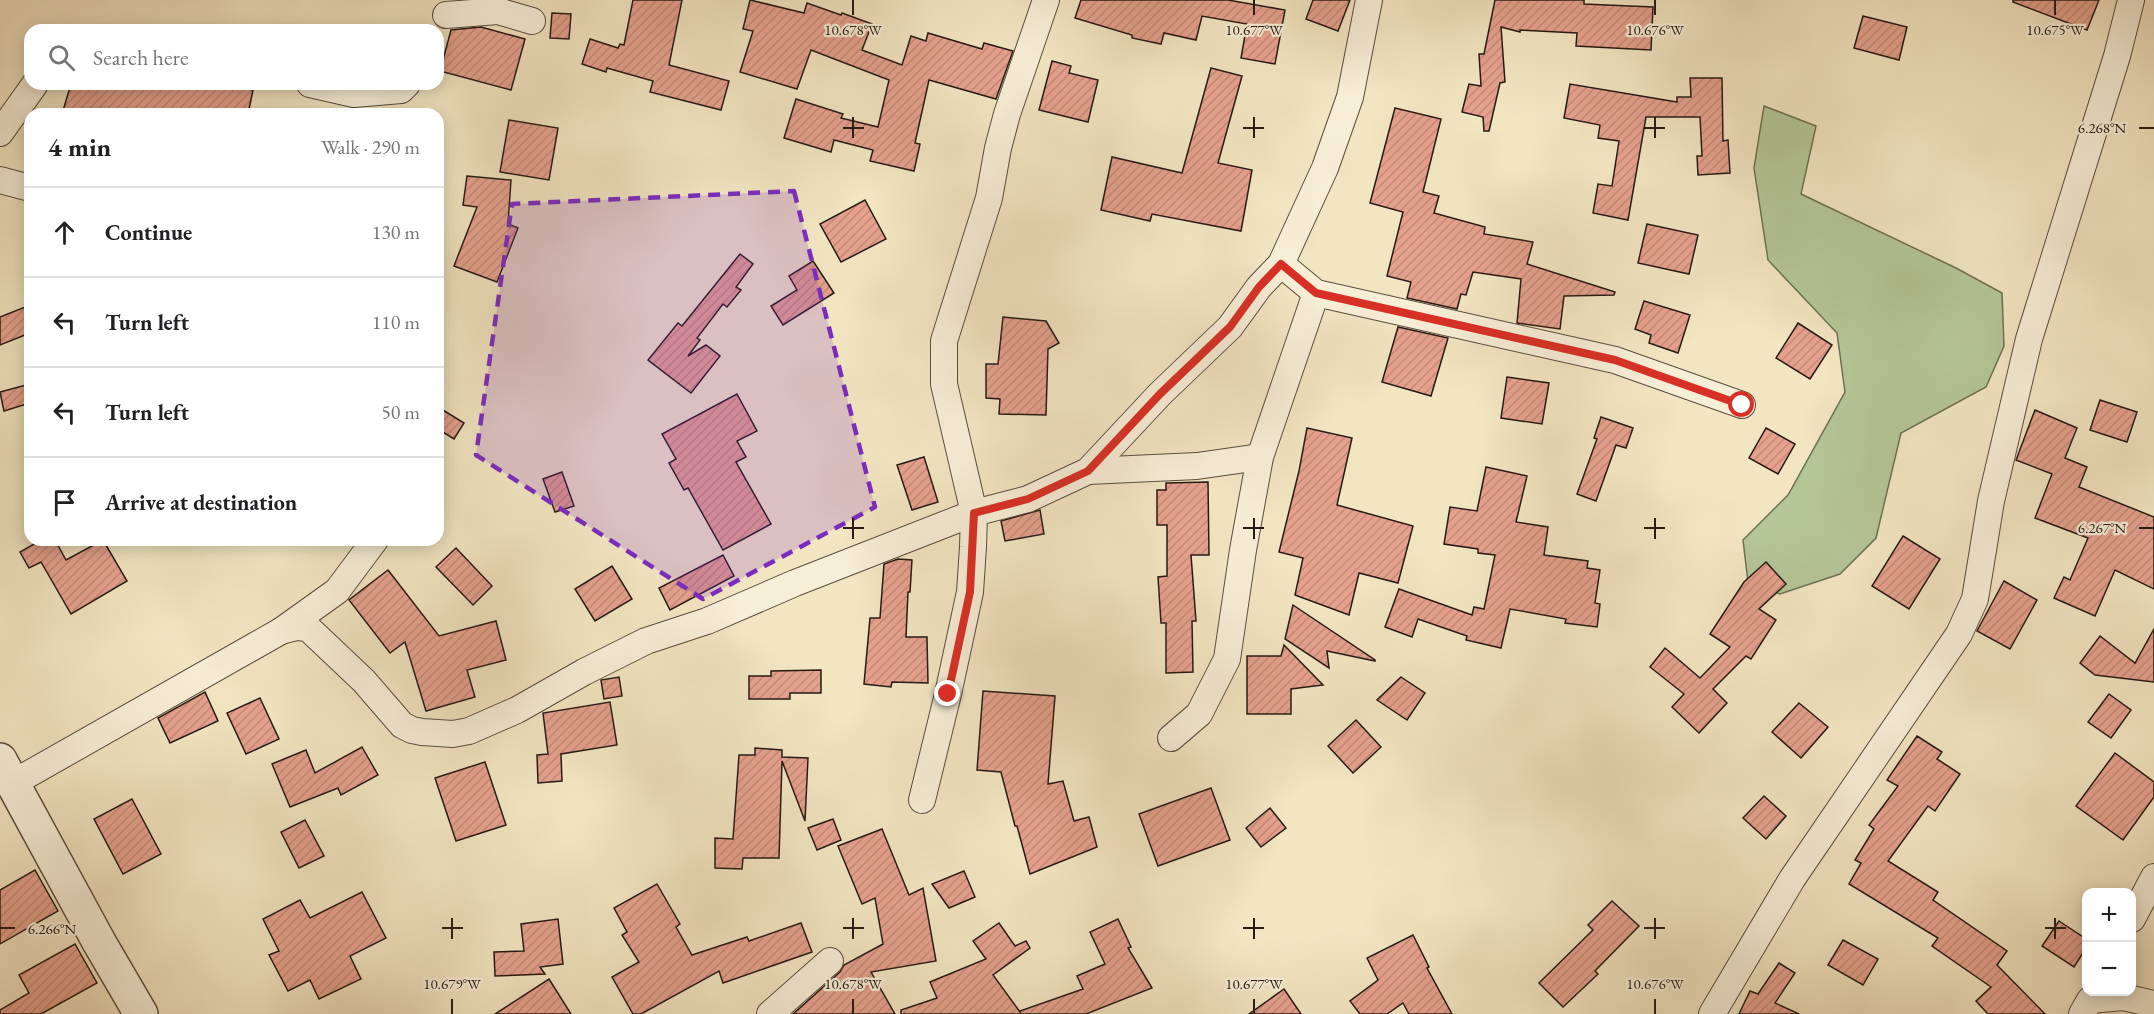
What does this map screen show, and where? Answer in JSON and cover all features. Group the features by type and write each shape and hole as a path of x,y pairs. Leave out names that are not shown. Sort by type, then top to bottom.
{"street":[{"path":"922,800 970,592 974,513 944,384 944,341 989,198 1007,114 1046,0"},
{"path":"281,631 297,627 308,628 364,681 402,725 422,732 453,734 469,731 517,710 584,672 646,641 707,621 795,583 974,513 1028,499 1088,471 1160,394 1230,327 1259,287 1281,264 1325,168 1350,97 1369,0"},
{"path":"1712,1014 1792,879 1959,634 1976,599 1991,501 2029,339 2114,67 2131,0"},
{"path":"445,16 498,11 532,21"},
{"path":"0,133 31,90"},
{"path":"336,90 354,94 401,90"},
{"path":"0,180 24,186"},
{"path":"1281,264 1316,293 1615,360 1742,405"},
{"path":"1170,738 1198,714 1227,659 1260,457 1316,293"},
{"path":"1088,471 1197,466 1260,457"},
{"path":"141,1014 99,942 7,771 281,631 338,591 371,546"},
{"path":"2136,912 2154,877"},
{"path":"770,1014 830,961"},
{"path":"2089,1002 2122,997 2154,1004"}],"highlighted area":[{"path":"794,191 875,507 703,599 476,455 512,204"}],"green space":[{"path":"1764,106 1816,126 1801,194 1956,268 2002,293 2004,346 1986,387 1901,433 1876,538 1840,574 1780,594 1748,582 1743,540 1788,495 1845,392 1837,333 1768,260 1754,168"}],"building":[{"path":"633,0 682,0 669,65 729,81 721,110 650,92 653,81 607,68 606,72 582,64 590,39 618,48 620,44 624,45"},
{"path":"750,0 804,13 807,3 872,24 862,50 902,65 911,36 926,41 928,33 982,49 984,43 1013,51 996,99 929,80 915,143 920,144 914,171 870,161 873,150 834,140 831,152 784,138 796,99 843,114 841,118 878,127 889,80 811,50 797,89 740,72 753,31 743,29"},
{"path":"1081,0 1228,0 1285,10 1275,64 1241,58 1247,24 1202,16 1196,40 1164,33 1161,44 1132,38 1132,35 1075,18"},
{"path":"1313,0 1350,0 1338,31 1306,19"},
{"path":"1495,0 1584,0 1584,4 1653,7 1651,50 1576,46 1577,33 1520,30 1520,32 1501,27 1505,82 1500,83 1489,131 1484,131 1483,117 1462,112 1469,84 1481,86 1479,54 1484,54"},
{"path":"2013,0 2099,0 2087,30 2013,2"},
{"path":"552,13 571,14 569,39 550,38"},
{"path":"1863,16 1907,27 1899,60 1854,48"},
{"path":"481,27 525,39 511,90 444,72 444,56 451,30"},
{"path":"1052,61 1071,66 1069,73 1098,80 1088,122 1039,110"},
{"path":"1211,68 1242,76 1218,163 1252,170 1241,231 1152,214 1150,221 1101,210 1112,157 1182,173"},
{"path":"1690,78 1722,78 1723,141 1728,140 1730,173 1698,175 1697,156 1702,156 1700,117 1646,117 1628,220 1593,213 1598,184 1612,186 1619,141 1598,138 1600,125 1564,118 1570,84 1677,102 1677,97 1691,97"},
{"path":"69,90 253,90 249,108 64,108"},
{"path":"1395,108 1441,119 1423,192 1439,196 1434,213 1485,227 1484,234 1533,242 1527,264 1615,292 1614,295 1564,296 1560,329 1517,323 1521,279 1473,272 1466,295 1461,294 1457,309 1407,298 1411,282 1387,276 1403,212 1370,203"},
{"path":"509,120 558,128 549,180 500,172"},
{"path":"467,176 511,180 508,224 518,228 497,282 454,266 477,207 463,205"},
{"path":"865,200 886,239 841,262 820,224"},
{"path":"1647,224 1698,235 1689,274 1638,263"},
{"path":"740,254 753,264 736,287 741,290 727,307 723,304 697,338 700,340 688,356 706,345 720,356 691,393 648,360 678,323 682,326"},
{"path":"813,261 834,293 783,325 771,306 797,290 789,276"},
{"path":"1644,301 1690,315 1678,353 1649,343 1651,335 1635,329"},
{"path":"24,307 24,335 0,345 0,317"},
{"path":"1003,317 1046,321 1059,343 1048,349 1046,415 999,414 1000,399 986,398 986,364 998,364"},
{"path":"1798,323 1832,345 1810,379 1776,358"},
{"path":"1398,327 1448,338 1431,396 1382,382"},
{"path":"1507,377 1549,383 1542,424 1501,418"},
{"path":"24,386 24,405 4,411 0,392"},
{"path":"737,394 757,431 737,441 746,457 736,462 771,524 723,550 688,488 684,490 669,463 676,459 662,434"},
{"path":"2100,400 2137,412 2127,442 2090,430"},
{"path":"2035,410 2077,428 2065,458 2087,467 2079,487 2154,517 2154,589 2115,570 2095,616 2054,598 2064,577 2070,580 2088,538 2035,518 2052,474 2016,460"},
{"path":"444,411 464,423 454,439 444,433"},
{"path":"1601,417 1633,428 1626,448 1616,445 1596,501 1577,494 1597,439 1594,438"},
{"path":"1307,428 1352,438 1337,505 1413,526 1398,583 1359,573 1349,615 1295,595 1303,558 1279,552"},
{"path":"1766,428 1795,444 1778,474 1749,458"},
{"path":"924,457 938,502 912,510 897,465"},
{"path":"1486,467 1527,476 1516,522 1548,527 1544,555 1588,561 1587,568 1600,570 1595,603 1600,604 1597,627 1565,623 1566,619 1510,609 1501,648 1466,640 1467,636 1418,619 1412,637 1385,627 1399,589 1472,615 1474,607 1484,609 1495,555 1478,553 1478,549 1444,544 1450,507 1477,511"},
{"path":"562,472 574,506 555,512 543,479"},
{"path":"1208,482 1209,555 1191,555 1196,621 1192,621 1193,672 1166,673 1166,623 1161,623 1158,577 1167,576 1167,525 1157,525 1157,490 1166,490 1166,483"},
{"path":"1040,510 1044,534 1005,541 1001,521"},
{"path":"1903,536 1940,559 1909,609 1872,586"},
{"path":"30,546 58,546 66,560 92,546 107,546 127,581 71,614 41,562 29,568 20,552"},
{"path":"456,548 492,586 473,605 436,567"},
{"path":"723,555 734,576 670,610 659,588"},
{"path":"898,559 912,560 906,637 927,637 928,683 892,682 891,687 864,684 870,618 880,618 884,564"},
{"path":"1766,562 1786,584 1759,609 1776,620 1751,659 1746,656 1713,689 1727,703 1699,733 1672,707 1684,694 1650,667 1665,648 1700,678 1730,647 1710,634 1744,582"},
{"path":"612,566 632,599 595,621 575,589"},
{"path":"388,570 439,636 496,621 506,660 467,670 475,697 426,711 405,642 390,653 349,600"},
{"path":"2004,581 2037,600 2010,649 1977,631"},
{"path":"1293,605 1375,661 1327,651 1329,668 1285,639"},
{"path":"2154,629 2154,682 2095,675 2080,663 2100,636 2135,663"},
{"path":"1284,645 1323,685 1291,689 1291,714 1247,714 1247,656 1281,656"},
{"path":"821,670 821,693 790,693 790,699 749,699 749,676 771,676 771,671"},
{"path":"619,677 622,696 604,699 601,680"},
{"path":"1401,677 1425,693 1407,720 1377,700"},
{"path":"983,691 1055,696 1048,784 1063,781 1074,821 1089,817 1097,847 1030,874 1001,772 977,770"},
{"path":"205,692 218,721 170,743 158,718"},
{"path":"2109,694 2131,710 2111,738 2088,722"},
{"path":"260,698 279,739 246,754 227,713"},
{"path":"610,702 617,745 561,754 562,781 538,783 537,755 548,754 543,713"},
{"path":"1799,703 1828,727 1801,758 1772,732"},
{"path":"1356,720 1381,747 1353,773 1328,746"},
{"path":"1917,736 1942,752 1937,759 1960,774 1935,811 1928,806 1888,861 1938,892 1933,900 2007,951 1997,965 2045,1014 1988,1014 1976,1001 1991,987 1932,946 1938,938 1849,884 1861,863 1855,860 1874,829 1869,825 1898,786 1887,780"},
{"path":"362,747 378,775 341,795 338,788 290,807 272,764 306,750 315,773"},
{"path":"755,748 782,750 782,757 808,758 805,821 782,761 779,858 743,858 742,869 715,868 715,838 733,839 739,755 755,755"},
{"path":"2115,753 2154,782 2154,797 2123,840 2076,806"},
{"path":"485,762 506,825 456,841 435,778"},
{"path":"1211,788 1230,840 1158,866 1139,814"},
{"path":"1764,796 1786,816 1766,839 1743,818"},
{"path":"132,799 161,854 123,874 94,819"},
{"path":"1270,808 1286,828 1261,847 1246,828"},
{"path":"833,819 841,840 817,850 808,828"},
{"path":"305,820 324,856 299,868 281,832"},
{"path":"882,829 909,895 923,888 936,961 871,972 895,1014 793,1014 840,972 844,965 883,944 875,898 862,904 838,846"},
{"path":"35,870 58,911 0,944 0,890"},
{"path":"964,871 975,897 949,908 932,884"},
{"path":"657,884 680,924 676,927 692,955 747,937 749,941 801,923 812,952 723,983 719,971 641,1014 633,1014 612,977 639,962 622,935 627,932 614,908"},
{"path":"362,892 386,938 350,956 361,979 319,999 310,980 288,991 269,955 279,951 263,919 300,900 310,918"},
{"path":"1612,901 1639,926 1595,971 1598,974 1563,1007 1539,983 1593,930 1588,925"},
{"path":"558,919 563,964 540,967 545,974 495,976 494,952 524,951 521,924"},
{"path":"1118,919 1131,947 1128,948 1152,988 1086,1014 901,1014 901,1010 937,998 930,982 986,959 973,941 999,923 1015,946 1026,941 1030,948 993,975 1020,1012 1083,989 1077,976 1105,964 1090,932"},
{"path":"2059,921 2082,936 2082,954 2074,967 2042,946"},
{"path":"1413,935 1429,967 1427,968 1452,1014 1409,1014 1403,1003 1387,1014 1360,1014 1350,1001 1378,980 1367,958"},
{"path":"1843,940 1878,959 1863,985 1828,965"},
{"path":"75,944 97,983 41,1014 0,1014 0,1010 29,993 19,975"},
{"path":"1779,963 1795,973 1775,1003 1799,1014 1739,1014 1750,991 1758,994"},
{"path":"549,979 571,1014 495,1014"},
{"path":"1284,989 1301,1014 1249,1014"}],"route":[{"path":"948,694 970,592 974,513 1028,499 1088,471 1160,394 1230,327 1259,287 1281,264 1316,293 1615,360 1742,405"}]}
